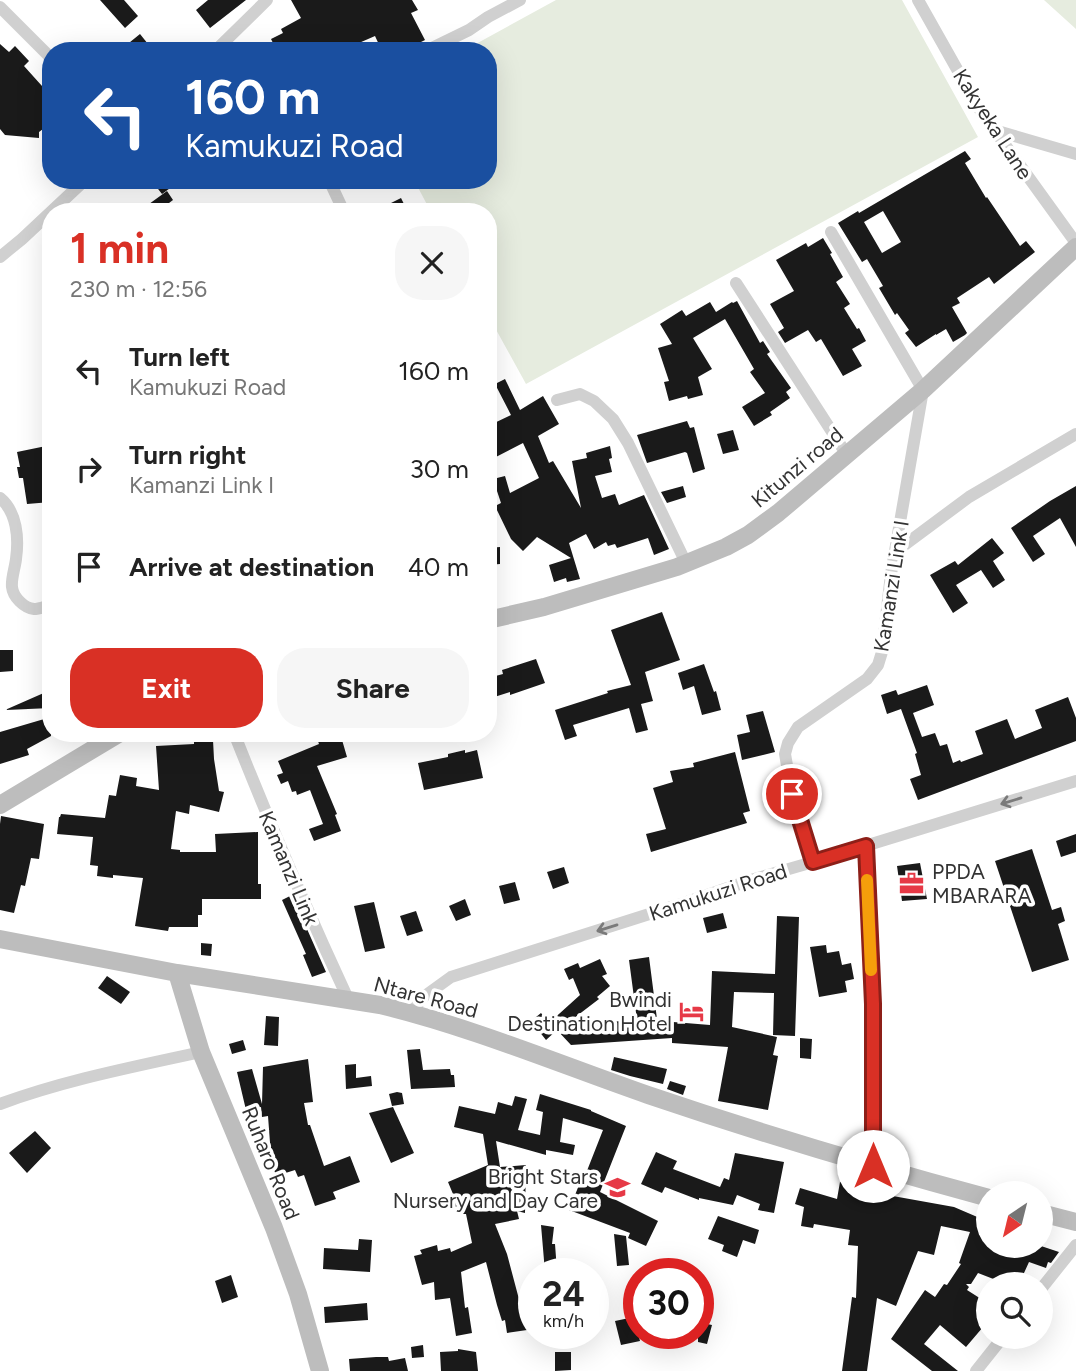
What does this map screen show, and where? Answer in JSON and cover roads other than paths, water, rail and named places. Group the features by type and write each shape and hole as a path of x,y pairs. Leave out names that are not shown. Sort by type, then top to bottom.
{"street":[{"path":"224,42 267,0"},
{"name":"Kakyeka Lane","path":"918,0 973,98 1076,245"},
{"path":"444,42 469,30 512,2"},
{"path":"0,7 42,49"},
{"path":"994,130 1076,155"},
{"path":"60,203 75,189"},
{"path":"0,257 42,220"},
{"path":"831,232 923,390"},
{"name":"Kitunzi road","path":"497,618 544,607 686,563 748,535 778,513 923,390 1076,245"},
{"path":"736,283 847,455"},
{"name":"Kamanzi Link I","path":"813,862 792,794 785,754 798,727 867,679 878,665 923,390"},
{"path":"556,400 580,394 594,401 613,419 628,443 686,563"},
{"path":"895,552 969,498 1076,435"},
{"path":"0,498 12,511 16,529 17,555 12,587 16,599 34,609 42,607"},
{"path":"0,805 105,742"},
{"name":"Kamanzi Link","path":"238,742 300,893 349,1001"},
{"name":"Kamukuzi Road","path":"412,1013 422,998 452,977 751,880 1076,781"},
{"path":"866,846 873,1004 873,1166"},
{"name":"Ntare Road","path":"0,939 177,973 380,1005 412,1013 711,1116 976,1194"},
{"name":"Ruharo Road","path":"177,973 201,1052 274,1228 298,1294 320,1371"},
{"path":"0,1104 87,1078 201,1052"},
{"path":"1054,1216 1076,1222"},
{"path":"1053,1274 1076,1245"},
{"path":"976,1371 993,1349"}],"place":[{"name":"PPDA MBARARA","path":"912,883"},
{"name":"Bwindi Destination Hotel","path":"692,1011"},
{"name":"Bright Stars Nursery and Day Care","path":"618,1188"}]}
